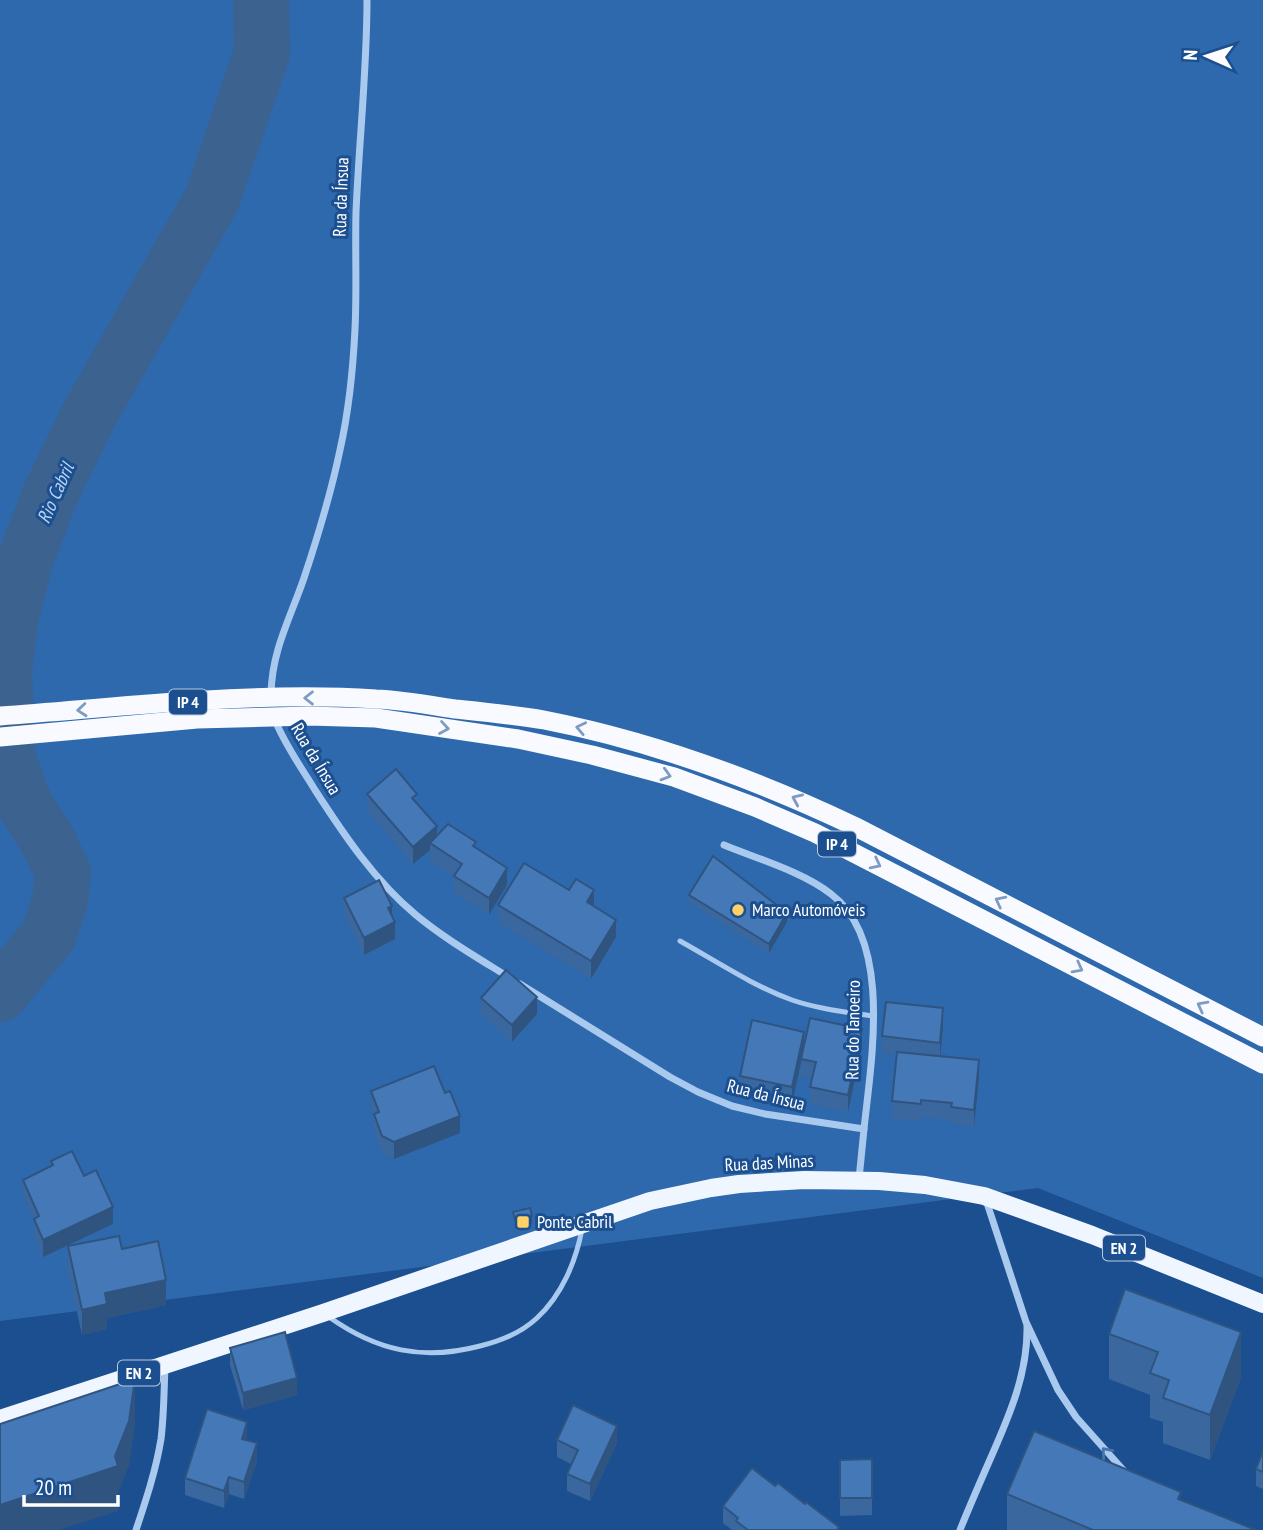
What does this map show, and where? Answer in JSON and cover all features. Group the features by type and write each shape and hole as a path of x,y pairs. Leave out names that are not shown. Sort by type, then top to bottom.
{"highway":[{"name":"IP 4","path":"0,716 202,701 309,698 377,708 592,755 674,777 815,832 1263,1064"},
{"name":"IP 4","path":"0,737 197,719 309,716 377,708 542,720 595,731 730,772 795,798 1263,1037"}],"main road":[{"name":"Rua das Minas","path":"165,1365 649,1201 710,1188 770,1181 859,1181 925,1185 984,1196 1092,1235 1263,1304"},
{"name":"EN 2","path":"0,1419 165,1365"}],"street":[{"name":"Rua da Ínsua","path":"367,0 358,153 355,326 351,387 340,450 325,509 275,659 272,708 282,737 335,822 358,853 414,914 445,937 658,1070 698,1092 732,1106 765,1114 864,1129"},
{"name":"Rua do Tanoeiro","path":"724,845 816,884 845,906 855,921 867,955 873,995 871,1058 864,1129"},
{"path":"859,1181 864,1129"},
{"path":"984,1196 1027,1322 1052,1378 1066,1404 1130,1478"},
{"path":"960,1530 1019,1385 1025,1357 1027,1322"},
{"path":"136,1530 159,1449 165,1365"}],"lane":[{"path":"680,941 766,989 792,1000 836,1011 873,1016"},
{"path":"323,1313 367,1340 411,1353 463,1351 492,1343 528,1325 555,1295 570,1271 578,1250 583,1224"}],"shaded area":[{"path":"0,0 1263,0 1263,1278 1038,1188 0,1321"}],"building":[{"path":"396,769 417,794 412,798 437,826 413,847 367,794"},
{"path":"448,824 476,842 473,846 507,868 489,898 454,876 462,864 430,843"},
{"path":"713,856 787,913 769,944 689,895"},
{"path":"524,863 569,890 576,879 594,890 587,902 616,920 591,961 498,905"},
{"path":"379,880 392,906 388,908 395,922 364,938 344,898"},
{"path":"506,970 537,997 512,1025 481,998"},
{"path":"886,1002 943,1008 940,1043 882,1036"},
{"path":"810,1018 862,1029 848,1095 810,1087 816,1062 801,1059"},
{"path":"752,1020 804,1032 792,1087 740,1076"},
{"path":"897,1052 979,1060 974,1110 951,1107 952,1103 892,1101"},
{"path":"434,1066 445,1093 450,1091 460,1116 394,1142 382,1136 374,1114 379,1112 371,1091"},
{"path":"72,1151 84,1176 96,1170 113,1207 43,1240 34,1219 39,1216 23,1180 53,1165 51,1161"},
{"path":"530,1208 532,1216 515,1219 513,1212"},
{"path":"119,1236 122,1249 158,1241 166,1280 105,1293 107,1304 82,1310 68,1246"},
{"path":"1125,1289 1241,1332 1210,1415 1163,1398 1169,1380 1150,1373 1158,1352 1109,1334"},
{"path":"285,1332 297,1378 243,1393 230,1348"},
{"path":"135,1379 129,1421 115,1456 118,1466 0,1505 0,1424"},
{"path":"573,1405 617,1426 590,1484 567,1474 578,1450 557,1440"},
{"path":"207,1409 247,1422 242,1439 257,1443 244,1482 229,1477 224,1491 185,1478"},
{"path":"1034,1431 1181,1492 1178,1499 1256,1530 1093,1530 1007,1494"},
{"path":"1263,1451 1263,1472 1256,1469"},
{"path":"872,1459 872,1498 840,1498 840,1460"},
{"path":"752,1468 775,1486 778,1483 805,1504 806,1502 839,1527 837,1530 748,1530 723,1506"}],"waterway":[{"name":"Rio Cabril","path":"0,994 48,936 60,901 63,873 48,841 25,805 8,760 4,669 10,621 25,561 50,495 90,413 212,199 262,53 261,0"}],"place":[{"name":"Marco Automóveis","path":"738,910"},
{"name":"Ponte Cabril","path":"523,1222"}]}
